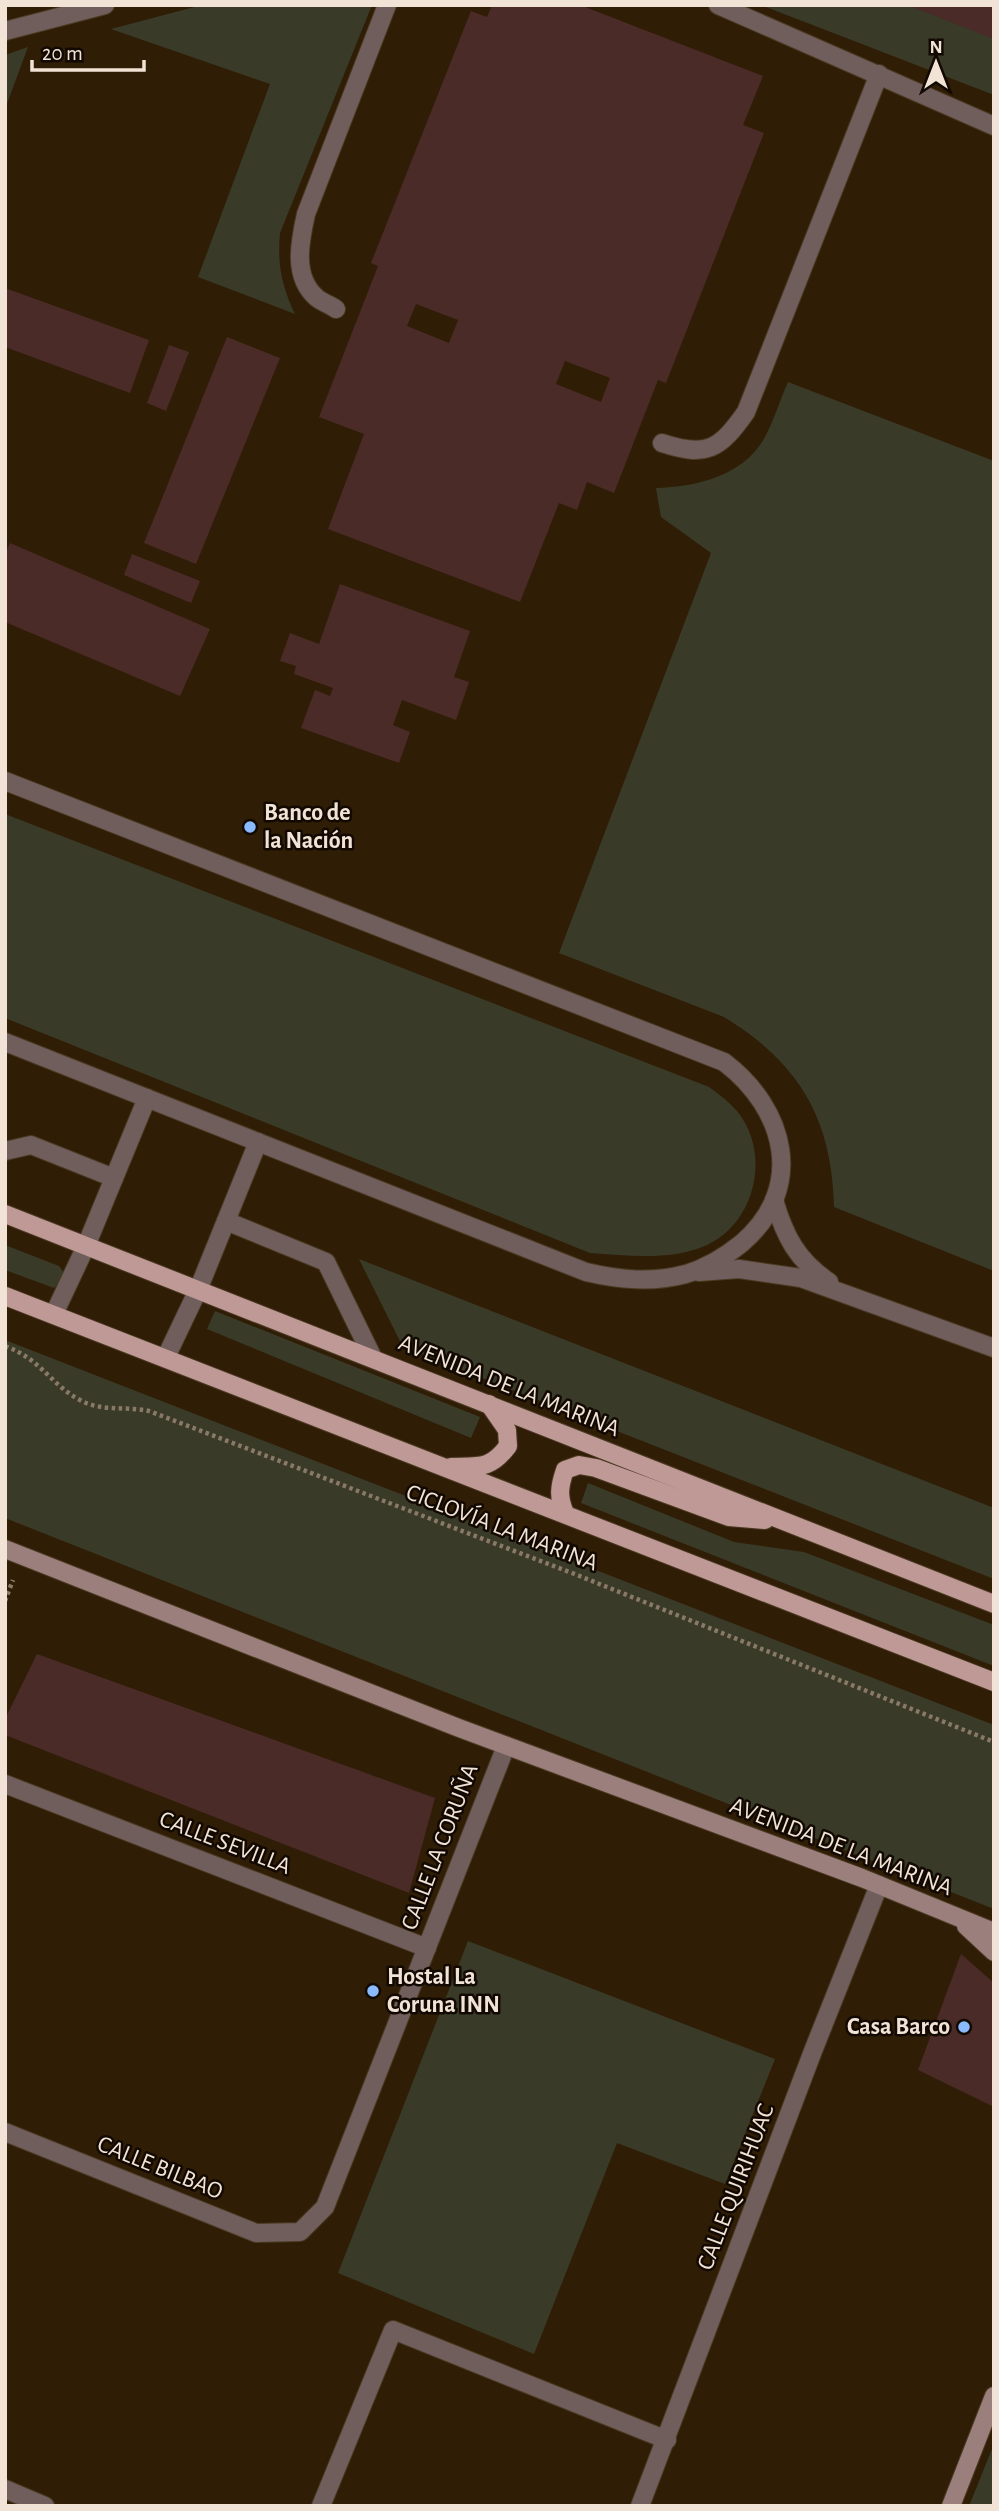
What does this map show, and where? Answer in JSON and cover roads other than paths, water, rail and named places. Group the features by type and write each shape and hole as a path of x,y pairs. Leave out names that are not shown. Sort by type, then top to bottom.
{"main road":[{"name":"AVENIDA DE LA MARINA","path":"5,1214 994,1604"},
{"path":"5,1296 994,1682"},
{"path":"444,1467 488,1465 498,1459 508,1446 507,1430 489,1404"},
{"path":"565,1513 559,1498 560,1485 565,1470 579,1465 596,1468 729,1517 783,1522"},
{"name":"AVENIDA DE LA MARINA","path":"5,1549 506,1746 879,1885 994,1933"},
{"path":"958,1919 994,1952"},
{"path":"951,2506 994,2396"}],"street":[{"path":"5,31 105,5"},
{"path":"336,309 316,298 304,281 298,250 306,214 387,5"},
{"path":"718,5 994,126"},
{"path":"662,443 685,451 706,450 728,438 746,412 879,74"},
{"path":"5,781 724,1062 742,1076 769,1111 777,1132 780,1175 768,1216 752,1235 733,1251 688,1273"},
{"path":"5,1042 586,1272 611,1278 638,1280 739,1269 769,1272 801,1278 994,1348"},
{"path":"54,1314 86,1246 147,1098"},
{"path":"166,1357 198,1290 258,1142"},
{"path":"5,1151 31,1144 114,1178"},
{"path":"774,1200 783,1228 794,1249 814,1271 844,1293"},
{"path":"226,1221 327,1262 373,1358"},
{"name":"CALLE LA CORUÑA","path":"300,2232 325,2207 506,1746"},
{"name":"CALLE SEVILLA","path":"5,1784 427,1948"},
{"name":"CALLE QUIRIHUAC","path":"640,2506 879,1885"},
{"name":"CALLE BILBAO","path":"5,2132 256,2233 300,2232"},
{"path":"321,2506 393,2330 667,2440"},
{"path":"5,2489 45,2506"}],"place":[{"name":"Banco de la Nación","path":"250,827"},
{"name":"Hostal La Coruna INN","path":"373,1991"},
{"name":"Casa Barco","path":"964,2027"}]}
